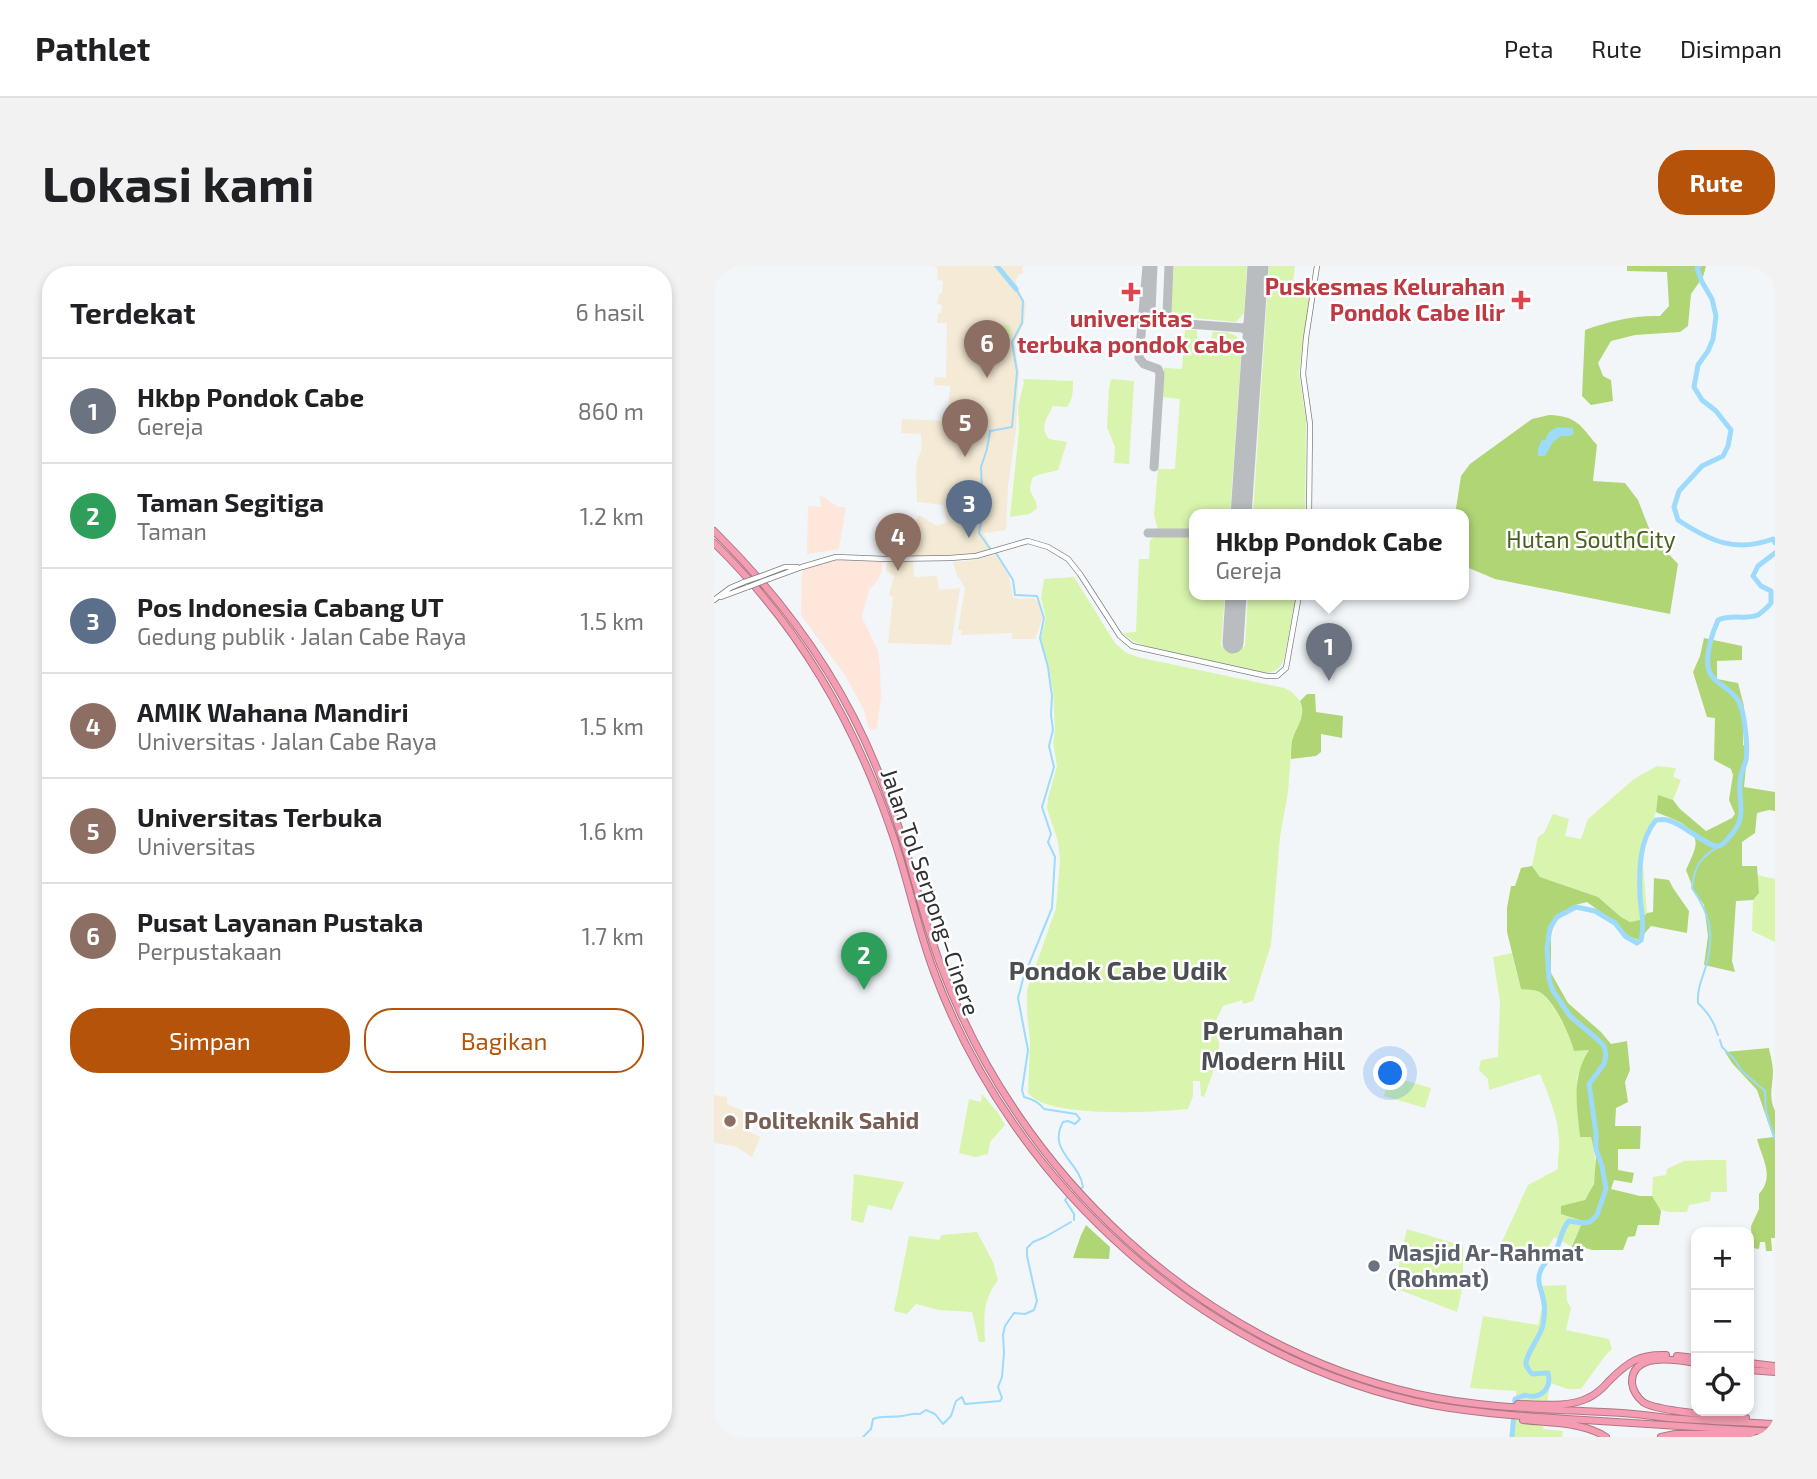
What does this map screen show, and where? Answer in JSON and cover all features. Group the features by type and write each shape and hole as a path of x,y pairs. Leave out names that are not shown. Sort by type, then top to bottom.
{"highway":[{"name":"Jalan Tol Serpong–Cinere","path":"714,531 746,563 787,612 841,695 883,783 928,930 976,1046 999,1087 1075,1188 1143,1254 1183,1286 1245,1326 1329,1366 1375,1382 1484,1408"},
{"name":"Jalan Tol Serpong–Cinere","path":"714,543 780,617 844,716 875,784 894,838 920,932 948,1008 992,1091 1066,1191 1140,1262 1177,1291 1270,1348 1340,1379 1377,1391 1472,1411 1484,1408"},
{"path":"1555,1414 1594,1396 1621,1369 1638,1358 1656,1355 1691,1360"},
{"path":"1691,1361 1660,1359 1647,1362 1635,1372 1632,1384 1642,1402 1660,1408 1691,1412"},
{"path":"1754,1364 1775,1366"},
{"path":"1754,1370 1775,1372"},
{"path":"1484,1408 1625,1423 1775,1432"},
{"path":"1484,1408 1555,1414 1625,1413 1775,1423"},
{"path":"1555,1414 1606,1437"},
{"path":"1721,1416 1775,1423"},
{"path":"1661,1437 1675,1434 1736,1435 1775,1432"}],"main road":[{"path":"1308,509 1310,424 1303,374 1317,266"},
{"path":"715,599 766,577 841,556 932,559 976,556 1025,541 1059,552 1068,559 1120,636 1132,646 1267,677 1281,674 1286,668 1298,600"}],"shaded area":[{"path":"932,266 1022,266 1023,273 1018,275 1016,280 1026,304 1024,323 1014,344 1019,371 1006,530 984,533 991,549 969,555 913,558 914,577 937,576 939,590 960,588 951,645 888,643 893,597 889,595 894,576 886,571 887,561 901,561 902,545 919,515 937,526 947,522 944,505 917,502 916,471 922,448 921,434 901,433 902,419 947,421 950,386 934,385 934,377 946,378 947,323 937,323 942,305 937,304 943,281 938,280 937,267"},
{"path":"820,495 838,507 846,507 839,549 807,554 808,506 821,507"},
{"path":"885,518 899,519 910,524 906,531 900,532 897,553 879,553"},
{"path":"996,554 1009,577 1013,597 1034,598 1039,603 1043,618 1035,639 1012,639 1012,633 961,635 962,631 958,630 965,588 953,562 976,560"},
{"path":"833,559 882,562 882,571 869,590 862,617 878,651 881,697 877,729 870,730 868,727 864,710 844,674 801,615 802,570"},
{"name":"Politeknik Sahid","path":"714,1095 727,1097 727,1104 747,1113 744,1129 760,1137 752,1157 735,1146 714,1143"}],"green space":[{"path":"1174,266 1247,266 1244,313 1236,322 1173,316 1170,311"},
{"path":"1269,266 1295,266 1293,281 1297,291 1310,291 1299,373 1306,420 1305,509 1253,509"},
{"path":"1627,266 1706,266 1703,277 1691,294 1688,326 1680,332 1635,335 1611,341 1598,363 1603,376 1611,380 1613,401 1591,405 1582,396 1585,330 1622,319 1660,316 1669,306 1667,272 1627,271"},
{"path":"1010,325 1010,351 980,348 980,326"},
{"path":"1185,330 1197,330 1197,339 1211,339 1213,332 1229,333 1242,343 1230,509 1189,509 1189,530 1158,530 1154,515 1158,469 1175,469 1180,399 1161,397 1164,368 1182,369"},
{"path":"1023,379 1073,381 1073,392 1067,407 1053,406 1045,422 1049,439 1067,442 1058,470 1033,477 1030,491 1037,508 1030,514 1010,517 1019,431 1018,406"},
{"path":"1111,379 1134,381 1129,464 1114,463 1115,447 1107,427"},
{"name":"Hutan SouthCity","path":"1549,415 1566,417 1577,423 1597,445 1593,481 1625,483 1638,500 1652,536 1678,564 1670,614 1495,579 1469,568 1469,509 1456,509 1461,476 1470,464 1532,419"},
{"path":"1156,536 1189,536 1189,600 1225,600 1223,647 1245,646 1248,600 1295,600 1284,659 1279,668 1269,673 1254,672 1153,648 1134,642 1122,633 1136,632 1139,559 1149,559 1150,540"},
{"path":"1074,577 1115,643 1125,652 1137,657 1284,688 1300,701 1303,712 1300,726 1292,741 1288,792 1280,837 1271,945 1253,1001 1243,1004 1242,1000 1223,1006 1213,1027 1219,1043 1219,1056 1204,1097 1201,1096 1200,1081 1193,1081 1193,1096 1188,1109 1129,1112 1079,1110 1039,1101 1028,1093 1030,1042 1027,990 1056,908 1060,860 1058,841 1047,809 1057,766 1053,743 1053,692 1041,639 1046,618 1041,598 1044,579"},
{"path":"1704,638 1742,646 1742,660 1717,661 1717,679 1738,683 1744,706 1743,745 1748,747 1744,787 1775,792 1775,811 1757,813 1755,833 1742,842 1742,866 1757,866 1759,893 1753,900 1736,901 1732,961 1735,972 1704,965 1708,936 1704,905 1694,891 1686,870 1694,851 1695,840 1683,824 1656,812 1658,795 1673,800 1706,831 1735,814 1729,800 1733,775 1731,769 1714,760 1715,718 1707,717 1693,672"},
{"path":"1307,694 1315,694 1316,712 1343,716 1342,738 1321,734 1321,752 1316,756 1291,759 1292,741 1302,717 1300,701"},
{"path":"1657,766 1676,768 1673,777 1681,780 1673,800 1658,796 1656,812 1642,853 1647,913 1640,920 1630,922 1598,897 1540,877 1532,866 1538,837 1544,833 1553,814 1569,819 1565,836 1581,839 1588,819 1634,779"},
{"path":"1532,866 1540,877 1598,897 1630,922 1640,920 1647,913 1653,912 1654,878 1669,880 1689,911 1687,933 1651,926 1639,940 1624,935 1606,916 1587,902 1575,905 1557,917 1551,934 1551,973 1568,1003 1611,1044 1627,1041 1630,1070 1625,1082 1628,1102 1616,1108 1615,1126 1641,1126 1640,1149 1618,1149 1618,1170 1634,1173 1632,1183 1614,1180 1611,1189 1652,1196 1661,1211 1659,1225 1638,1225 1635,1236 1628,1237 1623,1250 1592,1250 1579,1246 1576,1247 1574,1256 1565,1262 1583,1221 1561,1214 1561,1206 1585,1200 1594,1184 1596,1157 1591,1137 1580,1137 1577,1103 1577,1081 1589,1050 1574,1051 1555,1008 1543,994 1521,989 1507,932 1507,908 1511,886 1515,886 1521,868"},
{"path":"1757,875 1775,879 1775,942 1752,931 1753,900 1759,893"},
{"path":"1512,953 1521,989 1537,991 1549,1000 1574,1051 1590,1049 1577,1077 1577,1096 1580,1137 1591,1136 1595,1176 1584,1200 1562,1214 1584,1221 1571,1246 1554,1237 1540,1262 1512,1248 1500,1246 1528,1185 1558,1169 1558,1131 1552,1107 1540,1074 1489,1090 1488,1079 1479,1070 1481,1060 1498,1057 1500,1002 1493,957"},
{"path":"1769,1048 1775,1111 1775,1238 1771,1238 1772,1251 1766,1251 1765,1242 1760,1242 1759,1249 1754,1248 1754,1227 1751,1226 1759,1209 1759,1194 1764,1188 1767,1174 1757,1139 1773,1137 1757,1090 1725,1052"},
{"path":"1390,1076 1431,1088 1425,1108 1384,1096"},
{"path":"982,1094 1005,1125 990,1142 988,1154 975,1157 959,1153 969,1099 981,1102"},
{"path":"1726,1160 1727,1192 1711,1192 1710,1201 1689,1205 1687,1212 1669,1212 1654,1208 1653,1177 1666,1175 1667,1169 1684,1161"},
{"path":"854,1174 904,1182 892,1210 868,1205 863,1223 851,1220"},
{"path":"1086,1225 1110,1247 1109,1259 1073,1258"},
{"path":"1407,1229 1463,1246 1463,1286 1457,1312 1400,1290 1399,1262"},
{"path":"977,1232 993,1262 998,1280 987,1302 984,1317 985,1342 979,1342 972,1312 939,1310 916,1304 907,1314 894,1311 909,1236 939,1240 942,1235"},
{"path":"1566,1285 1567,1301 1571,1308 1566,1330 1609,1339 1612,1349 1581,1389 1568,1389 1550,1383 1543,1429 1563,1431 1562,1437 1513,1437 1516,1391 1470,1388 1483,1316 1538,1325 1542,1308 1539,1286"}],"water":[{"path":"1558,427 1573,428 1573,435 1561,436 1553,442 1545,456 1538,456 1542,440 1546,440 1549,433"}],"waterway":[{"path":"997,266 1016,289"},
{"path":"1699,266 1697,268 1712,299 1716,316 1713,339 1698,365 1694,387 1702,400 1716,411 1731,430 1723,456 1702,466 1679,491 1674,507 1678,520 1723,543 1747,545 1773,539 1775,543"},
{"path":"991,550 979,533 983,512 981,467 990,431 1012,427 1017,372 1012,342 1022,323 1023,301 1016,289"},
{"path":"996,553 1013,580 1015,595 1037,596 1044,618 1040,638 1052,696 1053,730 1049,746 1054,767 1042,807 1051,834 1048,842 1055,857 1052,908 1018,998 1028,1050 1022,1090 1024,1097 1035,1101 1044,1109 1076,1114 1080,1119 1075,1124 1063,1122 1059,1132 1062,1149 1081,1178 1083,1187 1073,1193"},
{"path":"1512,1437 1515,1399 1544,1392 1549,1379 1548,1373 1532,1374 1526,1365 1543,1323 1540,1272 1556,1250 1566,1224 1569,1221 1590,1222 1597,1215 1606,1189 1596,1149 1589,1084 1604,1064 1606,1055 1604,1046 1570,1016 1553,991 1549,979 1547,948 1550,928 1557,917 1576,907 1595,911 1615,923 1625,936 1637,943 1641,940 1643,929 1641,856 1646,837 1656,820 1673,822 1714,846 1723,844 1736,829 1741,816 1740,781 1747,755 1744,722 1736,697 1710,673 1709,649 1718,620 1758,615 1771,603 1771,591 1761,586 1753,576 1758,566 1775,553"},
{"path":"1718,1035 1715,1026 1698,1003 1699,989 1709,955 1710,934 1707,916 1692,888 1700,862 1720,846"},
{"path":"1720,1040 1722,1047 1742,1071 1765,1091 1766,1112 1775,1139"},
{"path":"1068,1196 1065,1200 1074,1214 1074,1220"},
{"path":"863,1437 871,1429 873,1419 920,1414 926,1410 935,1414 943,1424 951,1416 956,1401 962,1397 965,1404 1000,1401 1002,1398 998,1387 1002,1377 1005,1326 1014,1313 1025,1314 1034,1310 1037,1301 1027,1248 1033,1242 1071,1222"}],"taxiway":[{"path":"1147,266 1139,358 1144,364 1158,369 1160,374 1154,467"},
{"path":"1153,266 1151,311 1152,317 1159,322 1243,328 1250,325 1254,316"},
{"path":"1169,266 1167,313 1176,324"},
{"path":"1241,328 1250,335 1252,348"},
{"path":"1148,533 1189,533"}],"runway":[{"path":"1241,509 1258,266"},
{"path":"1233,643 1236,600"}],"place":[{"name":"universitas terbuka pondok cabe","path":"1131,292"},
{"name":"Puskesmas Kelurahan Pondok Cabe Ilir","path":"1521,300"},
{"name":"Pusat Layanan Pustaka","path":"987,378"},
{"name":"Universitas Terbuka","path":"965,457"},
{"name":"Pos Indonesia Cabang UT","path":"969,538"},
{"name":"AMIK Wahana Mandiri","path":"898,571"},
{"name":"Hkbp Pondok Cabe","path":"1329,681"},
{"name":"Taman Segitiga","path":"864,990"},
{"name":"Politeknik Sahid","path":"730,1121"},
{"name":"Masjid Ar-Rahmat (Rohmat)","path":"1374,1266"}],"district":[{"name":"Pondok Cabe Udik","path":"1118,971"},
{"name":"Perumahan Modern Hill","path":"1273,1046"}]}
